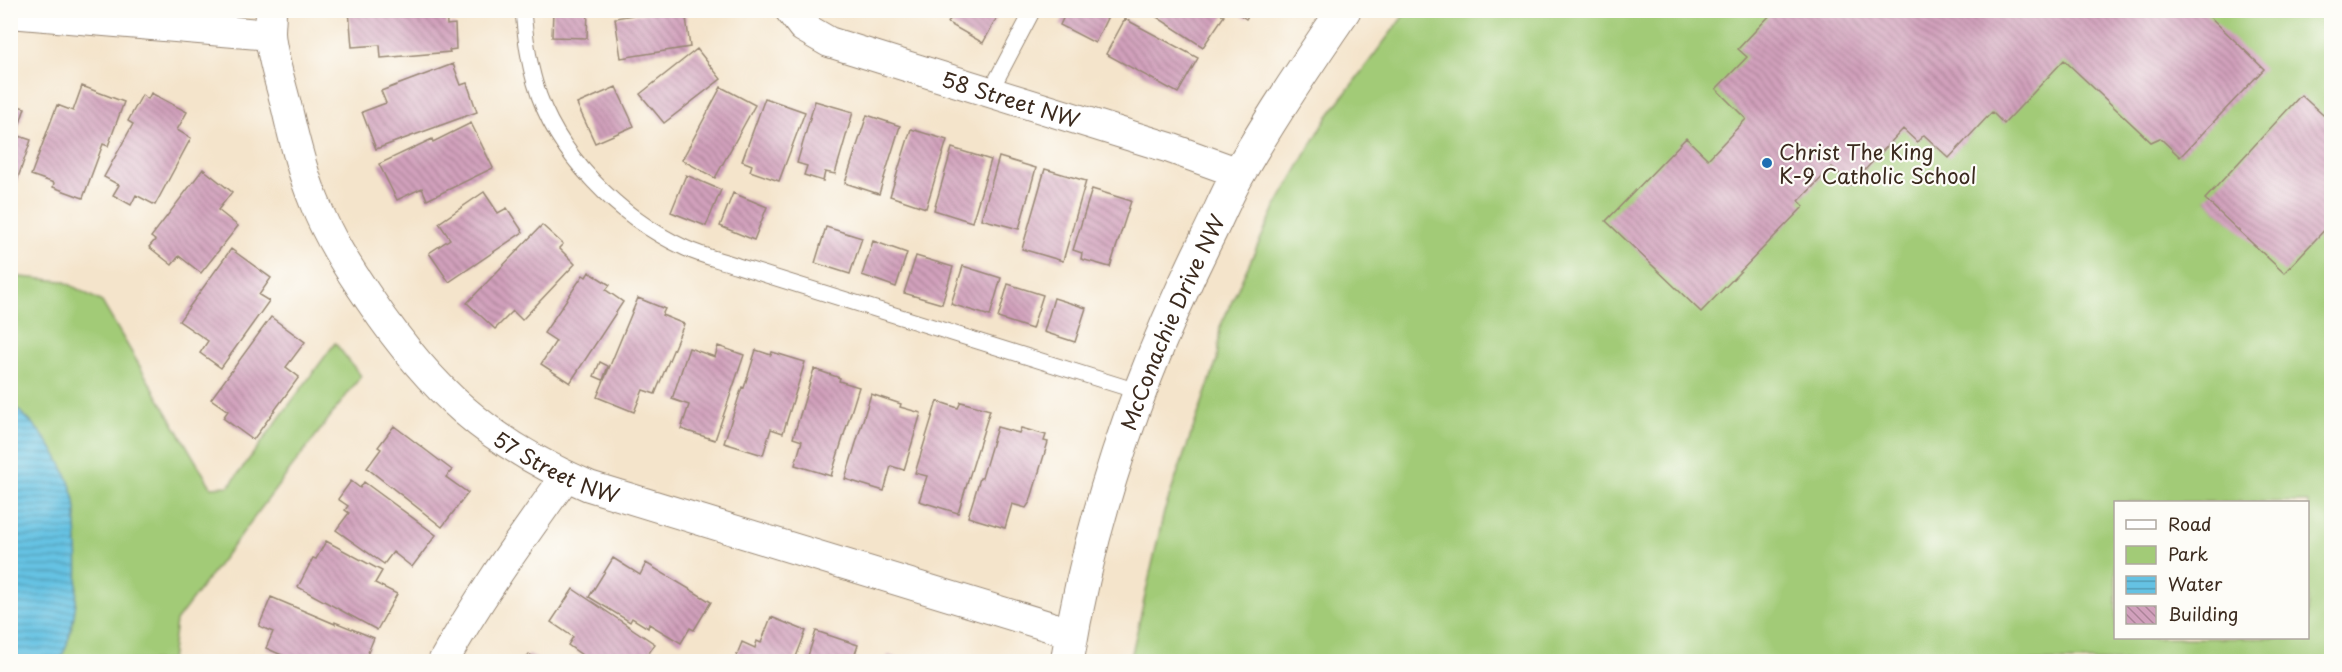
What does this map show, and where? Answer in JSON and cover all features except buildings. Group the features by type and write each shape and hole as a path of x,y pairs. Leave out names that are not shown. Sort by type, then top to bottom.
{"street":[{"name":"58 Street NW","path":"790,10 803,27 829,42 1170,148 1239,173"},
{"name":"McConachie Drive NW","path":"1069,647 1085,564 1140,392 1171,313 1239,173 1344,10"},
{"path":"10,14 271,22"},
{"name":"57 Street NW","path":"271,22 293,136 314,200 341,258 407,352 463,411 495,436 530,458 589,486 1069,647"},
{"path":"443,662 472,609 566,476"}],"lane":[{"path":"523,10 525,38 535,84 551,122 575,159 598,186 636,221 686,249 727,263 1140,392"},
{"path":"990,92 1033,10"}],"green space":[{"path":"1407,11 2331,11 2331,661 1130,662 1164,512 1217,360 1220,327 1274,210 1326,119"},
{"path":"10,276 63,281 102,302 211,487 229,486 335,343 361,376 176,621 171,661 11,661"}],"water":[{"path":"10,403 31,422 48,443 63,467 75,500 77,594 67,645 60,661 11,661"}],"place":[{"name":"Christ The King K-9 Catholic School","path":"1767,163"}]}
